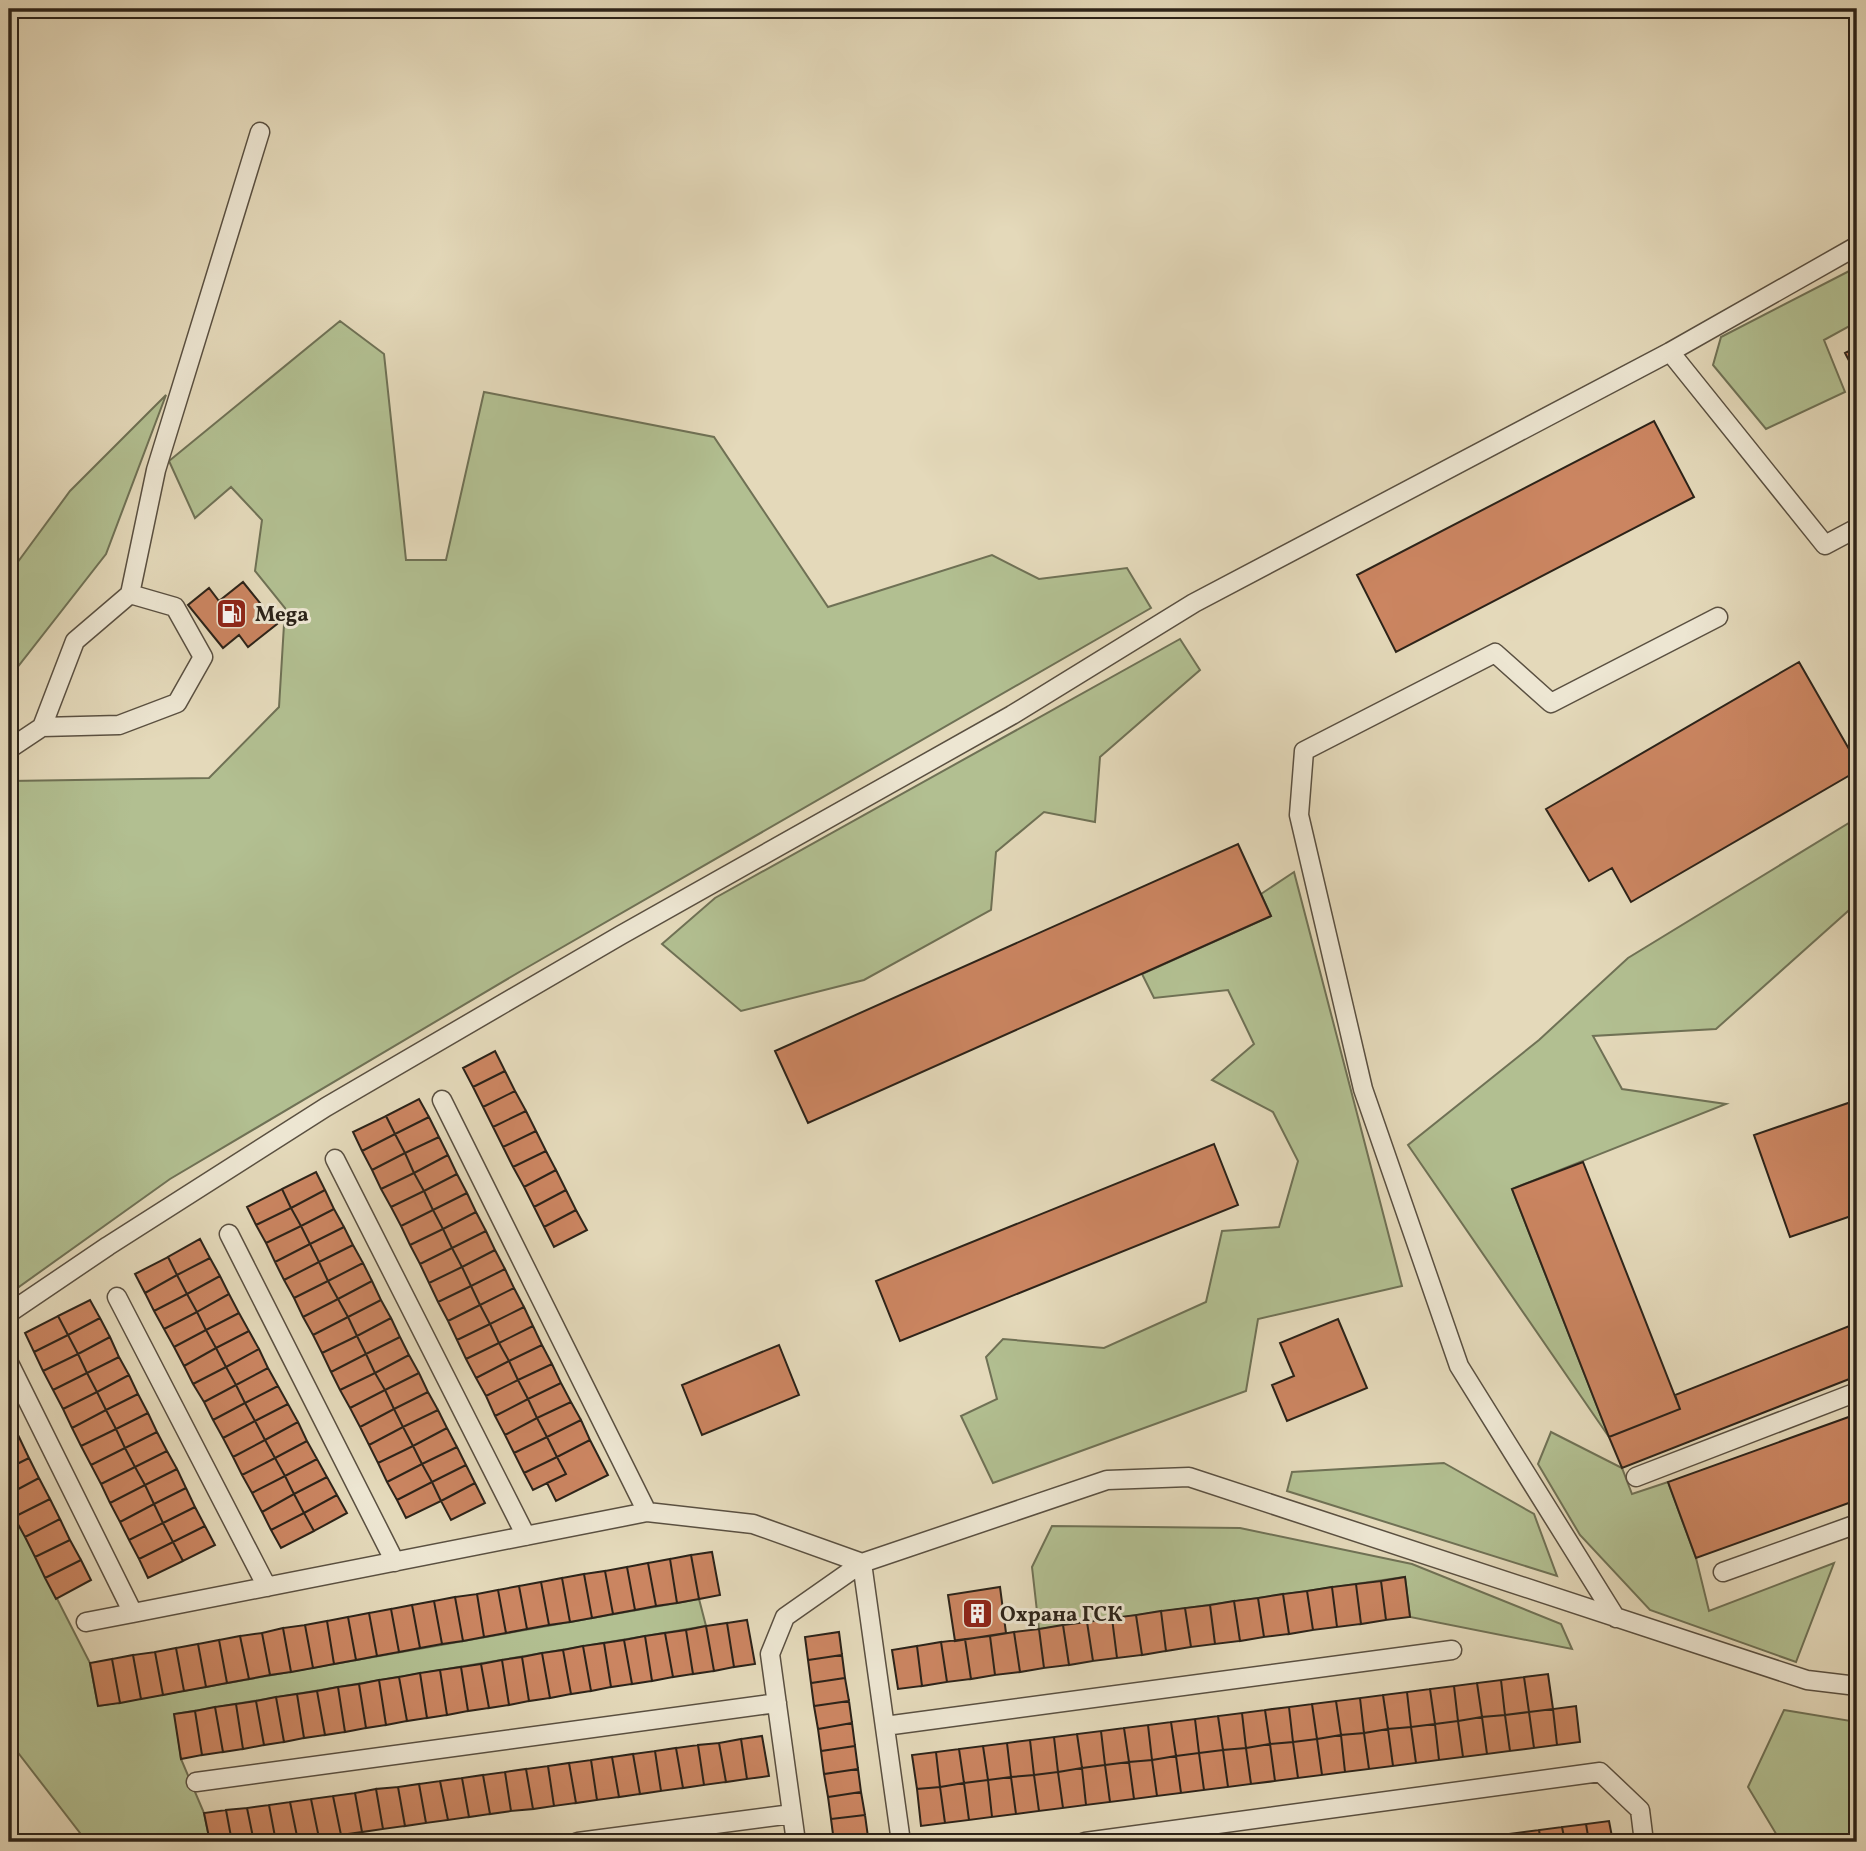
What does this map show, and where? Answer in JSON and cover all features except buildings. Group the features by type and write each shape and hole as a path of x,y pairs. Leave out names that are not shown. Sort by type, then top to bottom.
{"lane":[{"path":"42,727 75,641 130,594 156,470 260,132"},
{"path":"9,1313 108,1246 326,1107 621,935 1012,715 1194,603 1670,352 1857,246"},
{"path":"1670,352 1825,545 1857,528"},
{"path":"9,749 42,727 119,725 177,703 203,657 175,607 130,594"},
{"path":"1616,1618 1459,1366 1363,1089 1299,815 1304,751 1495,653 1551,703 1718,617"},
{"path":"442,1100 647,1513"},
{"path":"335,1159 526,1536"},
{"path":"229,1234 395,1562"},
{"path":"117,1297 267,1587"},
{"path":"9,1363 133,1613"},
{"path":"1636,1477 1857,1392"},
{"path":"796,1842 770,1654 785,1616 862,1563 1107,1480 1189,1477 1807,1680 1857,1686"},
{"path":"86,1622 647,1513 753,1524 862,1563"},
{"path":"1723,1572 1857,1524"},
{"path":"862,1563 901,1842"},
{"path":"885,1726 1452,1650"},
{"path":"196,1782 777,1703"},
{"path":"1085,1842 1600,1772 1640,1810 1644,1842"},
{"path":"578,1842 792,1814"}],"green space":[{"path":"1857,267 1857,322 1824,340 1845,392 1766,429 1713,365 1721,337"},
{"path":"340,321 384,354 406,560 446,560 484,392 714,437 828,607 992,555 1039,579 1127,568 1151,608 521,971 170,1179 9,1294 9,781 209,778 279,707 285,608 255,571 262,520 231,487 195,518 169,461"},
{"path":"166,395 106,554 9,678 9,574 70,491"},
{"path":"1180,639 1200,670 1100,757 1095,822 1044,812 996,852 991,910 864,980 741,1011 662,944 715,898"},
{"path":"1857,818 1857,903 1716,1029 1593,1036 1622,1089 1726,1104 1512,1189 1609,1437 1408,1145 1539,1040 1628,958"},
{"path":"1294,872 1402,1286 1258,1319 1246,1391 993,1483 961,1416 997,1399 986,1357 1003,1339 1104,1348 1206,1302 1222,1231 1279,1227 1298,1161 1273,1112 1212,1080 1254,1044 1228,990 1154,998 1142,974 1271,916 1261,894"},
{"path":"1551,1432 1622,1468 1632,1494 1668,1482 1696,1558 1709,1611 1834,1563 1796,1662 1650,1610 1580,1535 1538,1464"},
{"path":"1444,1463 1534,1514 1557,1576 1287,1491 1292,1472"},
{"path":"9,1505 90,1663 98,1706 699,1599 706,1626 175,1714 181,1759 204,1813 210,1842 87,1842 9,1741"},
{"path":"1052,1526 1240,1528 1412,1564 1561,1624 1572,1649 1410,1617 1405,1577 1039,1629 1032,1567"},
{"path":"1784,1710 1857,1722 1857,1842 1781,1842 1748,1787"}],"place":[{"name":"Mega","path":"232,614"},
{"name":"Охрана ГСК","path":"977,1614"}]}
